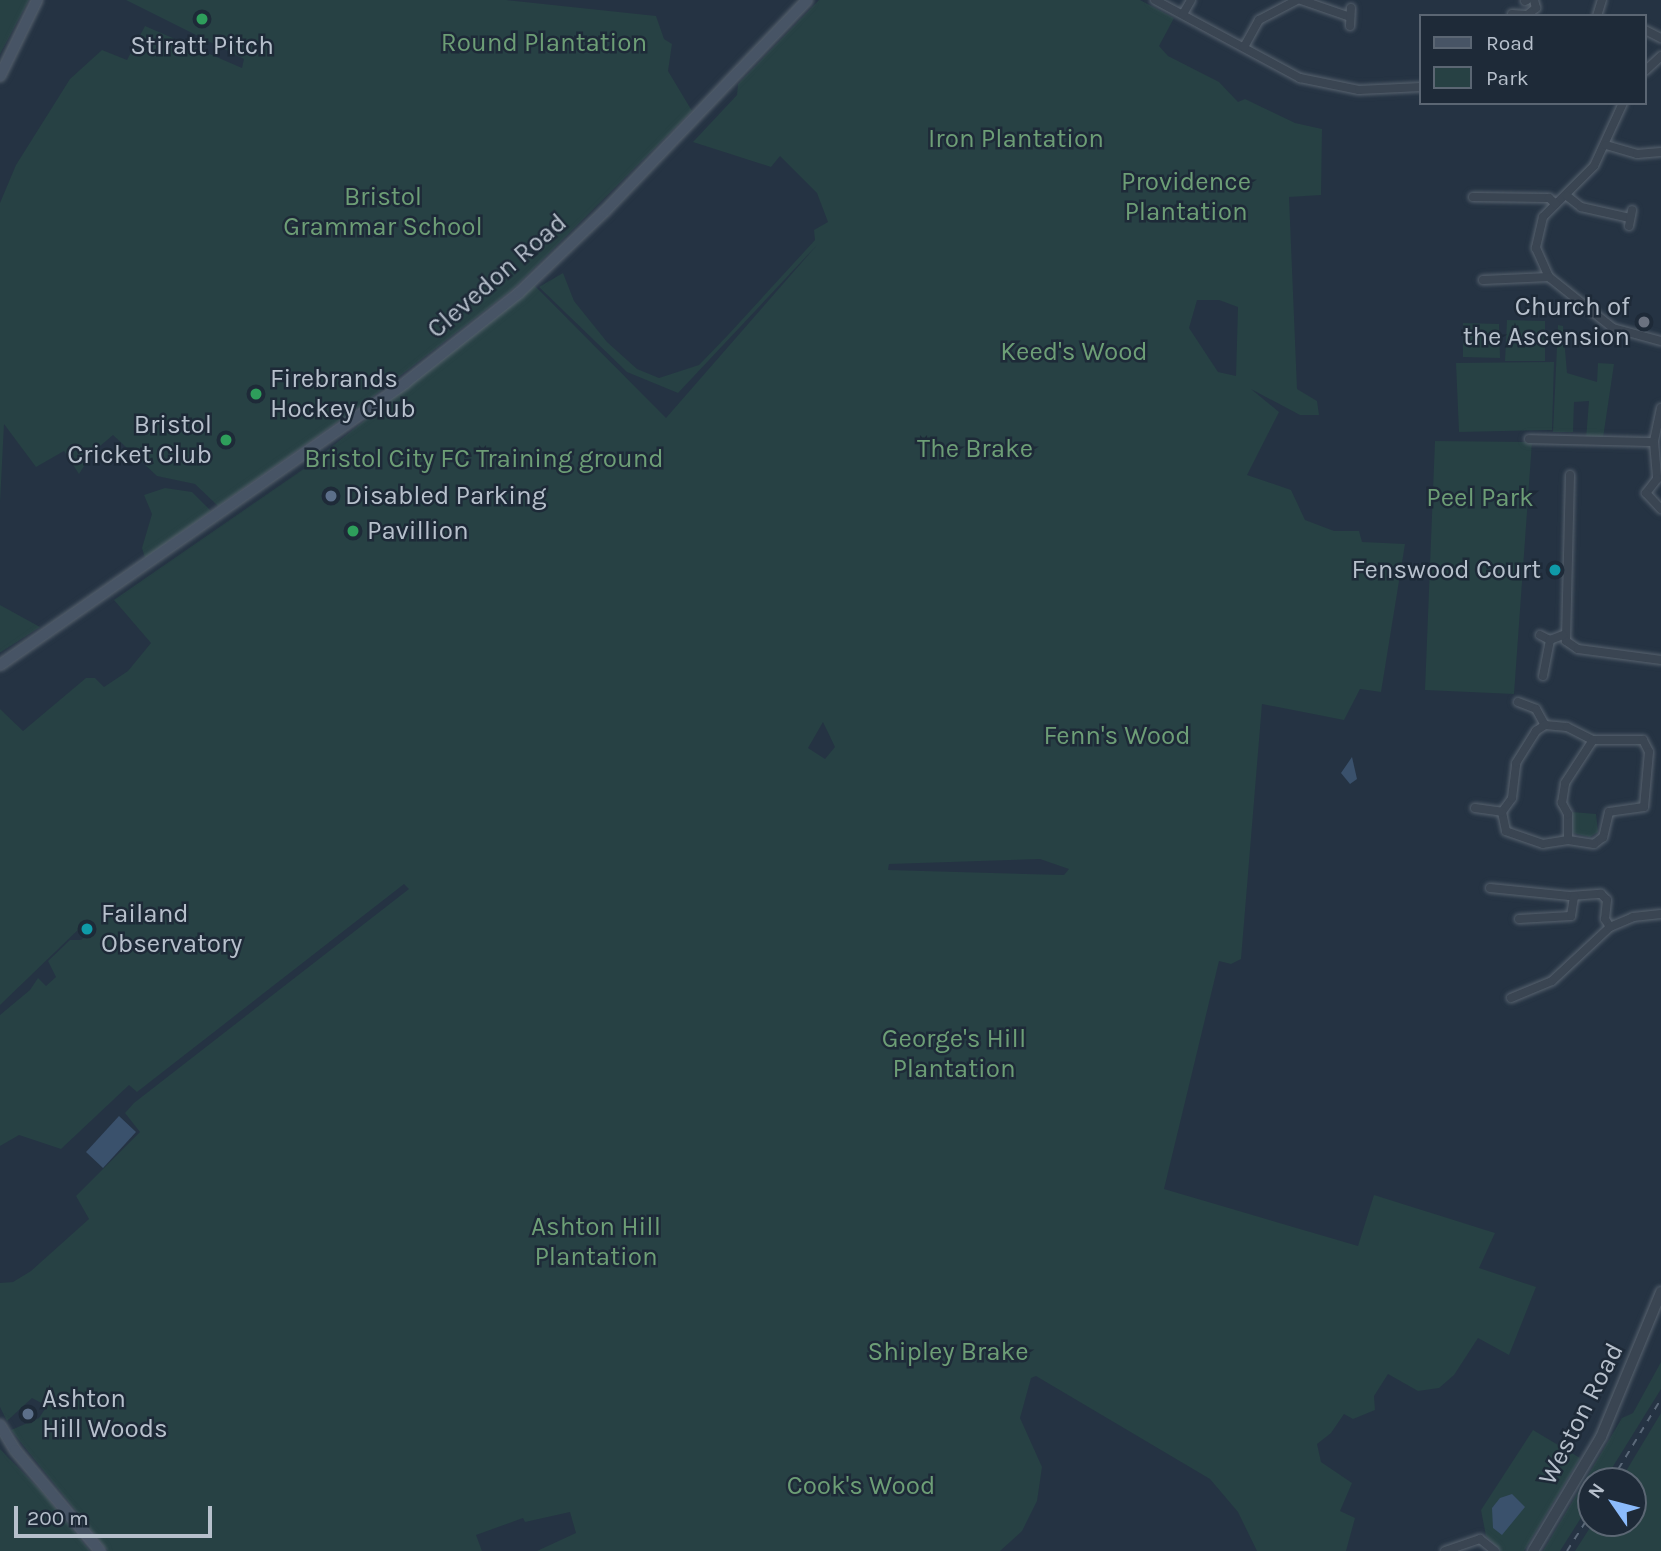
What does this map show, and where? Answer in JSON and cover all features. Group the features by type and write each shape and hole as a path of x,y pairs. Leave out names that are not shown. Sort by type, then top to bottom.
{"main road":[{"path":"0,76 37,0"},
{"name":"Clevedon Road","path":"1,662 405,383 519,293 605,211 807,0"},
{"path":"0,1425 15,1450 100,1551"}],"street":[{"path":"1155,0 1291,74 1359,90 1420,87"},
{"path":"1183,14 1191,0"},
{"path":"1244,47 1259,20 1299,0 1350,17"},
{"path":"1527,14 1536,8 1534,0"},
{"path":"1647,69 1661,56"},
{"path":"1622,105 1606,145 1585,179 1542,217 1536,237 1539,260 1549,276 1613,328 1661,341"},
{"path":"1606,145 1637,154 1661,152"},
{"path":"1473,197 1483,193 1549,198 1556,204"},
{"path":"1567,196 1581,207 1630,218"},
{"path":"1483,280 1549,276"},
{"path":"1661,408 1654,442 1657,479 1644,490 1661,509"},
{"path":"1529,439 1654,442"},
{"path":"1563,635 1569,605 1570,475"},
{"path":"1540,635 1550,640 1563,635"},
{"path":"1563,635 1578,649 1661,660"},
{"path":"1541,670 1550,640"},
{"path":"1518,702 1536,709 1545,725"},
{"path":"1545,725 1567,727 1592,740 1636,738 1653,743 1649,788 1644,807 1609,813 1599,842 1568,841 1543,844 1510,834 1502,825 1502,812 1511,798 1516,763 1536,731 1545,725"},
{"path":"1568,841 1567,814 1562,803 1565,783 1592,740"},
{"path":"1649,788 1661,788"},
{"path":"1475,808 1502,812"},
{"path":"1490,888 1574,896 1603,895 1610,927"},
{"path":"1519,919 1571,916 1574,896"},
{"path":"1511,998 1552,981 1610,927 1633,917 1661,914"},
{"name":"Weston Road","path":"1533,1551 1601,1437 1661,1292"},
{"path":"0,1440 15,1450"},
{"path":"1445,1551 1480,1539 1495,1551"}],"green space":[{"path":"0,0 29,0 0,54"},
{"path":"126,0 506,0 656,16 664,39 672,44 668,71 692,111 513,289 366,402 218,506 195,484 157,476 113,435 93,452 79,474 64,451 36,467 4,424 0,503 0,203 16,165 70,79 102,50 127,60 145,26 242,68 244,59"},
{"path":"819,0 1140,0 1174,18 1159,46 1168,56 1219,82 1238,102 1245,99 1295,123 1322,129 1321,195 1289,197 1297,389 1317,401 1319,415 1300,415 1251,389 1279,412 1247,475 1291,490 1305,520 1334,531 1359,531 1362,542 1405,544 1381,692 1360,689 1344,720 1262,704 1241,959 1231,964 1219,961 1164,1189 1358,1246 1374,1195 1495,1233 1479,1268 1536,1287 1509,1355 1478,1338 1454,1375 1439,1388 1418,1391 1388,1374 1374,1396 1375,1410 1353,1419 1344,1414 1331,1433 1317,1444 1321,1462 1352,1483 1340,1511 1355,1518 1346,1551 1257,1551 1238,1512 1210,1479 1036,1376 1031,1378 1020,1418 1042,1467 1037,1501 1022,1531 1000,1551 537,1551 576,1533 570,1512 525,1522 523,1518 476,1535 482,1551 108,1551 11,1430 39,1418 47,1406 32,1398 7,1421 0,1407 0,1283 13,1282 31,1271 89,1219 76,1196 140,1132 125,1113 134,1103 409,889 404,884 137,1092 129,1085 61,1149 19,1135 0,1146 0,1015 30,990 38,978 46,986 56,977 48,961 70,940 81,940 92,930 89,922 82,926 0,1005 0,709 23,731 86,678 95,678 104,687 128,671 151,643 114,600 305,468 534,285 666,418 817,245 678,393 627,372 539,287 563,273 574,301 607,342 637,369 659,378 699,365 815,240 814,230 828,222 817,193 780,156 771,167 693,142 737,95 738,84","holes":["1197,300 1219,300 1238,307 1236,376 1218,372 1189,328","823,722 835,747 825,759 808,748","1040,859 1069,869 1064,875 888,870 889,864"]},
{"path":"1507,320 1545,321 1545,361 1505,361"},
{"path":"1463,323 1499,324 1500,358 1463,357"},
{"path":"1558,325 1563,326 1567,373 1597,382 1598,363 1614,364 1603,438 1586,439 1589,401 1574,402 1573,432 1553,432"},
{"path":"1554,362 1552,430 1459,432 1456,363"},
{"name":"Peel Park","path":"1435,441 1532,442 1514,694 1425,690"},
{"path":"165,488 192,492 211,511 145,558 142,548 152,514 144,495"},
{"path":"0,605 40,627 1,652 0,652"},
{"path":"1572,812 1596,814 1598,832 1590,837 1573,833"},
{"path":"1661,1362 1661,1389 1613,1467 1593,1467 1622,1418 1633,1413"},
{"path":"1661,1413 1661,1551 1575,1551 1584,1537 1647,1537 1647,1467 1628,1467"},
{"path":"1533,1430 1580,1458 1524,1551 1501,1551 1486,1536 1481,1510"},
{"path":"0,1449 44,1494 90,1551 0,1551"},
{"path":"1577,1494 1577,1524 1560,1551 1543,1551"}],"water":[{"path":"1352,757 1357,779 1350,784 1341,773"},
{"path":"119,1116 136,1132 103,1168 86,1152"},
{"path":"1512,1494 1525,1507 1502,1535 1493,1528 1492,1508 1500,1498"}],"railway":[{"path":"1620,1467 1661,1399"},
{"path":"1567,1551 1577,1535"}],"place":[{"name":"Stiratt Pitch","path":"202,19"},
{"name":"Church of the Ascension","path":"1644,322"},
{"name":"Firebrands Hockey Club","path":"256,394"},
{"name":"Bristol Cricket Club","path":"226,440"},
{"name":"Disabled Parking","path":"331,496"},
{"name":"Pavillion","path":"353,531"},
{"name":"Fenswood Court","path":"1555,570"},
{"name":"Failand Observatory","path":"87,929"},
{"name":"Ashton Hill Woods","path":"28,1414"}],"park label":[{"name":"Round Plantation","path":"544,43"},
{"name":"Iron Plantation","path":"1016,139"},
{"name":"Providence Plantation","path":"1186,197"},
{"name":"Bristol Grammar School","path":"383,212"},
{"name":"Keed's Wood","path":"1074,352"},
{"name":"The Brake","path":"975,449"},
{"name":"Bristol City FC Training ground","path":"484,459"},
{"name":"Fenn's Wood","path":"1117,736"},
{"name":"George's Hill Plantation","path":"954,1054"},
{"name":"Ashton Hill Plantation","path":"596,1242"},
{"name":"Shipley Brake","path":"948,1352"},
{"name":"Cook's Wood","path":"861,1486"}]}
